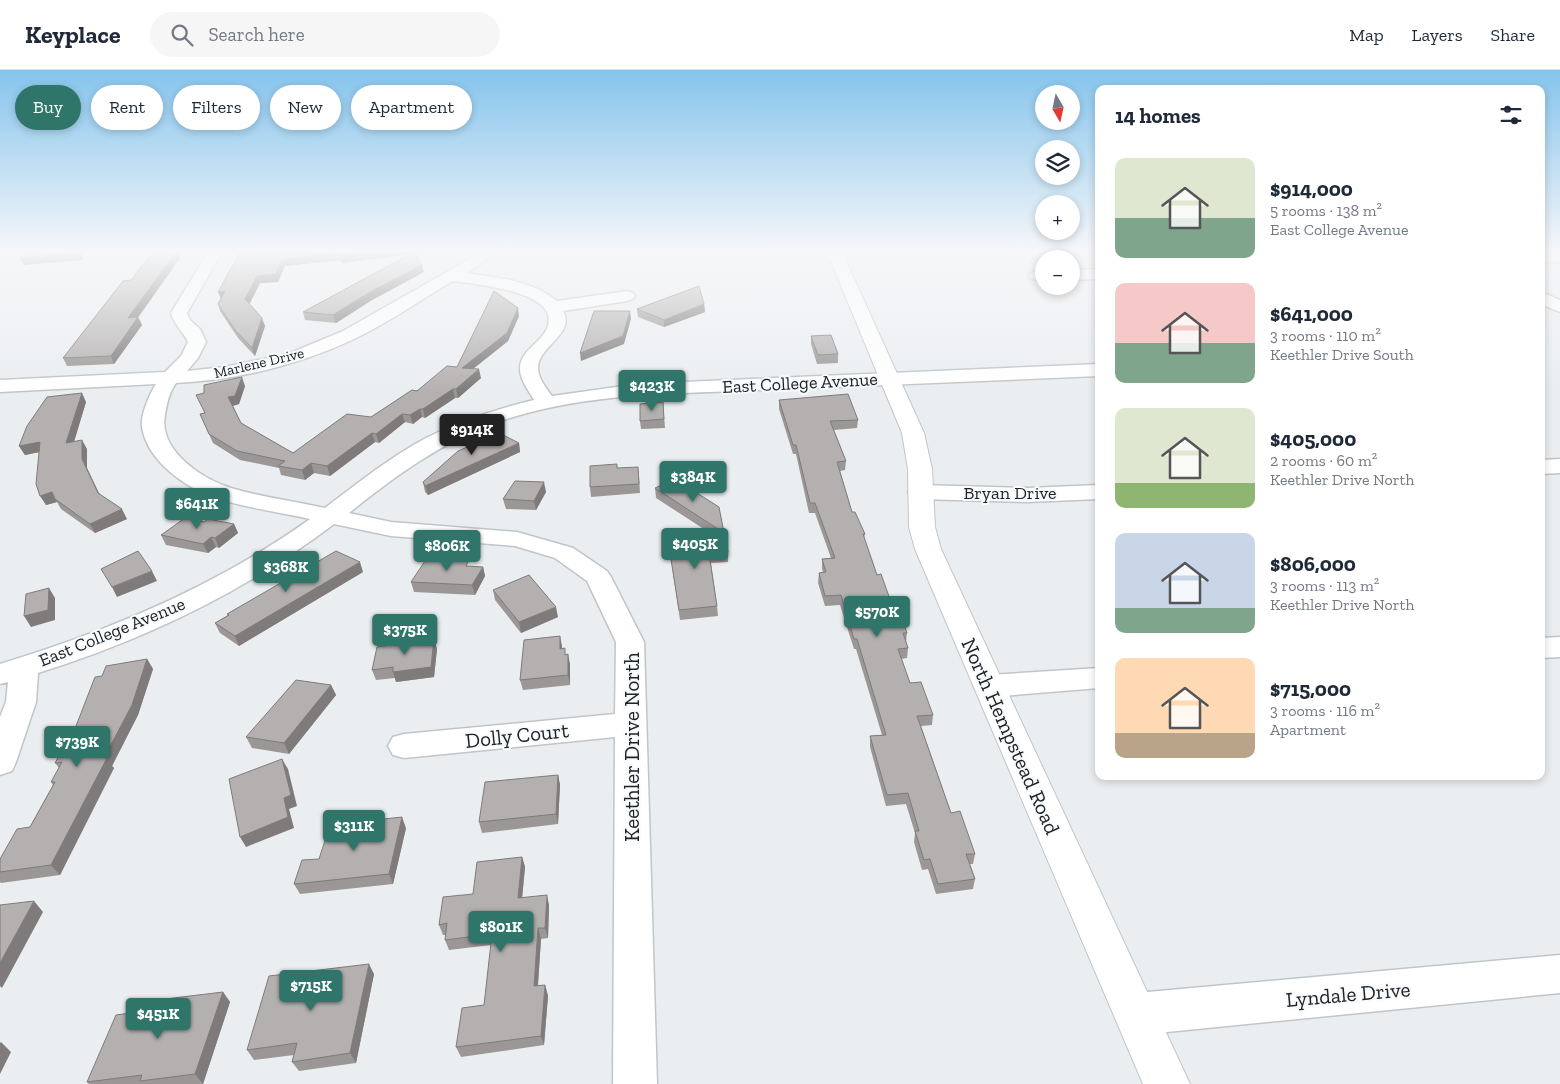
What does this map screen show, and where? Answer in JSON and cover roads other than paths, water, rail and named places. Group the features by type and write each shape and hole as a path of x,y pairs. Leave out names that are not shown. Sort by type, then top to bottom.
{"street":[{"name":"Keethler Drive North","path":"188,299 178,314 182,322 191,329 197,342 189,358 159,394 152,426 160,448 174,464 193,478 223,493 391,529 517,539 564,553 598,577 630,642 635,1084"},
{"name":"Marlene Drive","path":"0,386 171,378 224,373 274,363 300,356 349,335 410,299"},
{"path":"545,299 556,314 554,330 530,358 528,366 529,373 545,402"},
{"path":"552,307 604,299"},
{"name":"North Hempstead Road","path":"854,299 916,445 920,469 922,527 928,549 1167,1084"},
{"path":"1545,299 1560,307"},
{"name":"East College Avenue","path":"12,670 151,621 198,598 261,563 330,516 406,460 433,444 476,423 509,410 594,394 638,390 1095,370"},
{"path":"1545,468 1560,466"},
{"name":"Bryan Drive","path":"920,492 1028,495 1095,492"},
{"path":"1545,648 1560,647"},
{"path":"0,762 21,702 12,670"},
{"path":"989,686 1095,678"},
{"name":"Dolly Court","path":"404,746 630,724"},
{"name":"Lyndale Drive","path":"1137,1014 1560,974"}]}
